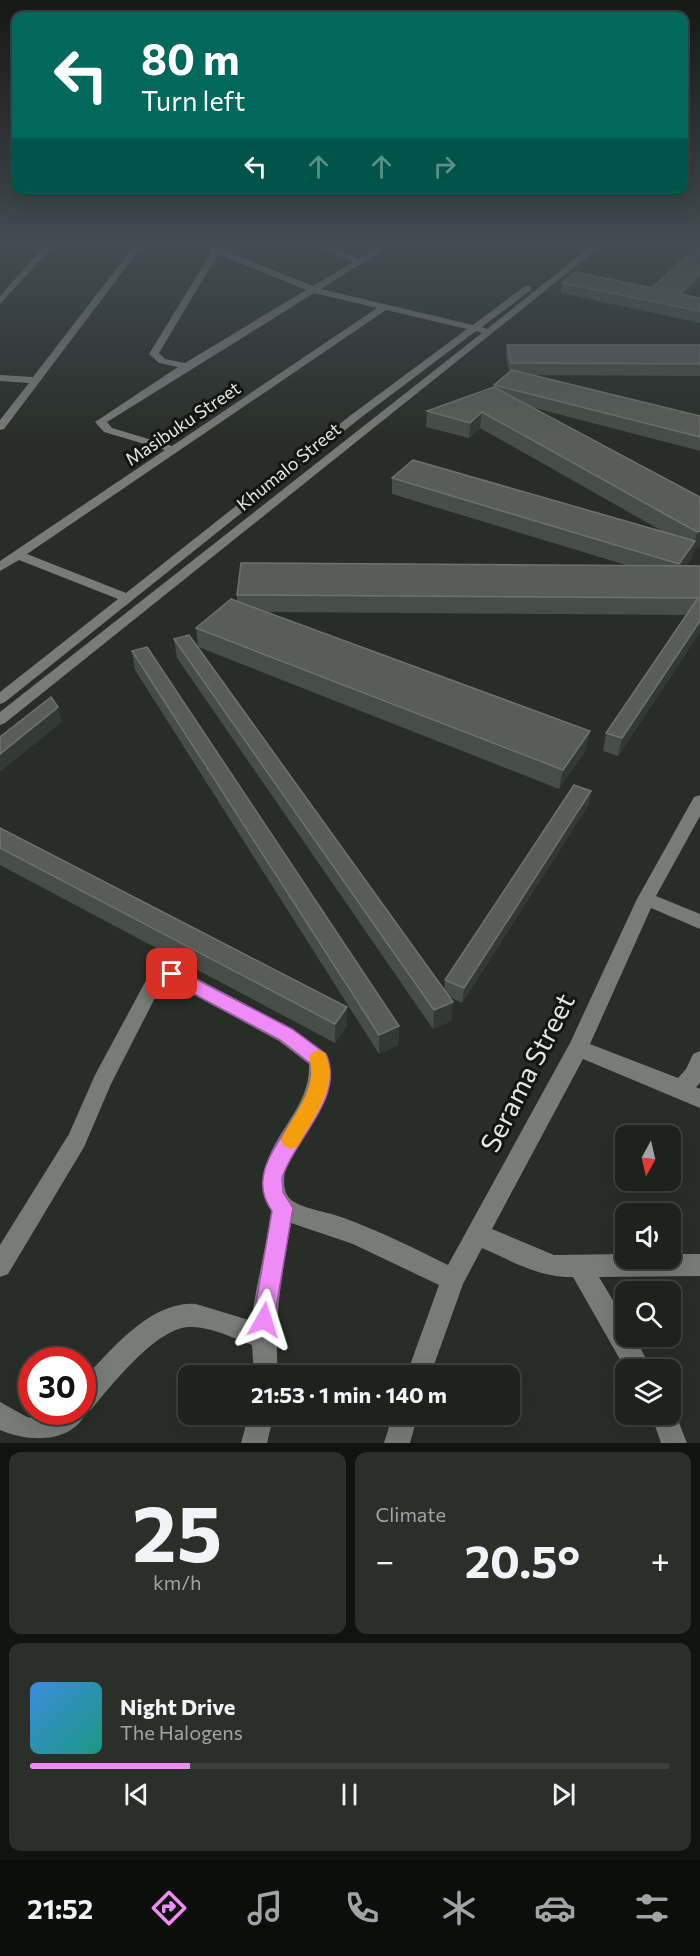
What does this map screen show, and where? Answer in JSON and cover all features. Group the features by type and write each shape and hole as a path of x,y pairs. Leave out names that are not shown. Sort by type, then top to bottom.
{"street":[{"path":"0,427 90,309"},
{"path":"181,309 154,354 162,361 187,366"},
{"path":"175,450 108,430 100,422 282,309"},
{"name":"Masibuku Street","path":"0,567 381,309"},
{"path":"394,309 490,332"},
{"name":"Khumalo Street","path":"0,699 355,417 501,309"},
{"name":"Khumalo Street","path":"0,720 518,309"},
{"path":"0,378 37,380"},
{"path":"17,555 128,598"},
{"path":"75,661 84,633"},
{"name":"Serama Street","path":"422,1365 453,1279 578,1048 646,899 700,801"},
{"path":"646,899 700,922"},
{"path":"0,1266 77,1140 102,1081 152,986 157,978 166,974 177,975 286,1035 320,1060 322,1077 315,1100 276,1166 272,1178 274,1196 283,1208 360,1234 453,1279"},
{"path":"578,1048 681,1089 700,1099"},
{"path":"681,1089 694,1075 700,1060"},
{"path":"265,1365 263,1337 266,1297 283,1208"},
{"path":"477,1234 540,1262 579,1266 700,1265"},
{"path":"579,1266 634,1359"},
{"path":"96,1387 151,1332 178,1316 198,1316 263,1337"},
{"path":"0,1414 16,1426 41,1432 58,1428 61,1425"},
{"path":"254,1443 259,1425"},
{"path":"397,1443 403,1425"},
{"path":"667,1425 674,1443"}],"building":[{"path":"507,345 700,345 700,364 511,363"},
{"path":"512,370 700,416 700,437 494,385"},
{"path":"494,387 700,497 700,531 697,532 482,412 470,423 427,411"},
{"path":"413,460 695,541 679,564 392,478"},
{"path":"241,563 700,566 700,621 622,738 606,733 698,598 237,595"},
{"path":"231,599 590,731 563,770 196,628"},
{"path":"189,635 453,1002 434,1010 174,639"},
{"path":"147,647 399,1026 379,1035 132,651"},
{"path":"51,697 58,707 0,754 0,737"},
{"path":"574,785 591,791 464,988 445,980"},
{"path":"0,828 347,1007 335,1024 0,848"}],"slow traffic":[{"path":"291,1140 315,1100 320,1086 322,1069 318,1058"}],"route":[{"path":"172,974 286,1035 320,1060 322,1077 315,1100 276,1166 272,1178 271,1187 274,1196 283,1208 266,1297 264,1320"}]}
